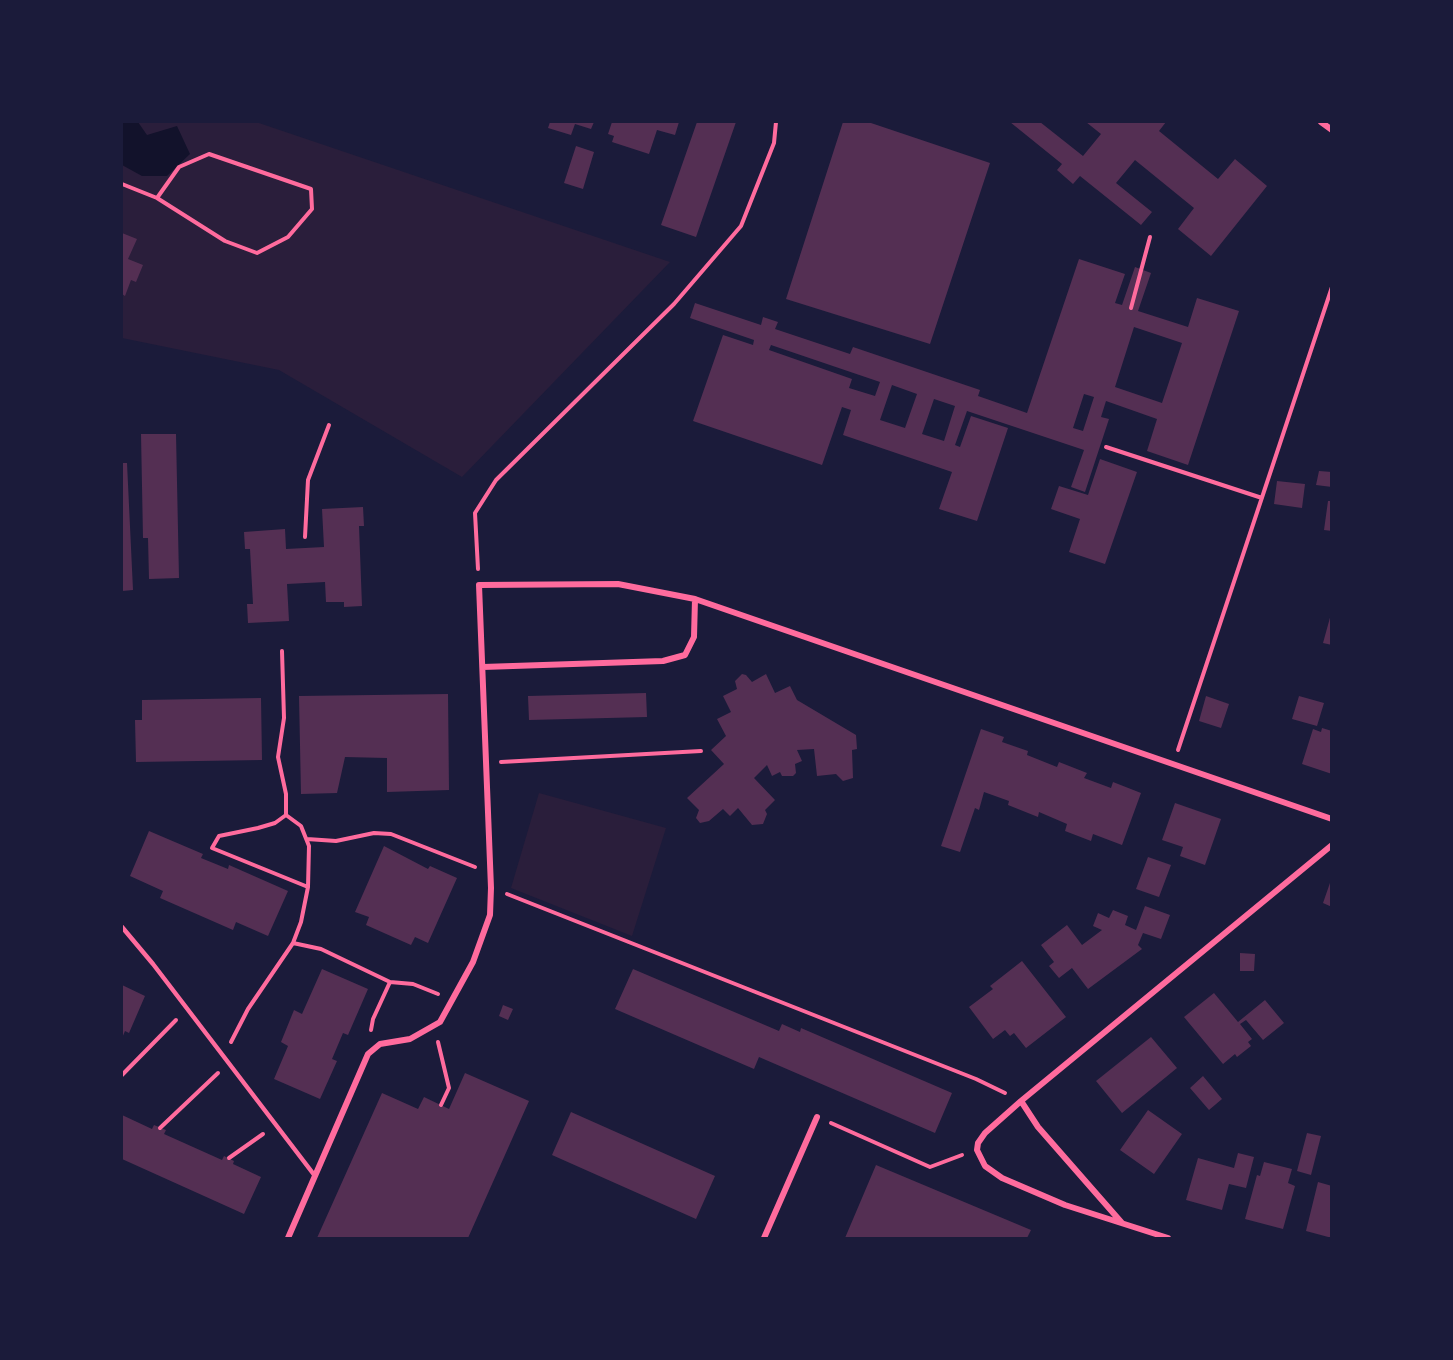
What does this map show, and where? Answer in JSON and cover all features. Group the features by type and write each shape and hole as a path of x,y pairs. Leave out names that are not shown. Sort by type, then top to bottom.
{"street":[{"path":"1321,122 1332,130"},
{"path":"288,1239 368,1054 380,1044 410,1039 440,1022 454,1000 483,937 490,915 491,888 479,585 618,584 695,599 1174,762 1332,819"},
{"path":"483,667 663,661 685,655 694,638 695,599"},
{"path":"1167,1239 1065,1205 1002,1178 985,1166 977,1150 985,1133 1022,1101 1332,845"},
{"path":"1022,1101 1038,1127 1123,1224"},
{"path":"764,1239 817,1117"}],"lane":[{"path":"122,927 315,1177"}],"path":[{"path":"479,585 475,513 496,480 674,304 741,226 774,143 776,122"},
{"path":"122,184 157,198 225,241 257,253 288,237 312,209 311,189 209,154 179,166 157,198"},
{"path":"1131,309 1150,237"},
{"path":"1174,762 1332,287"},
{"path":"305,537 308,480 329,425"},
{"path":"1106,447 1262,498"},
{"path":"282,651 284,718 278,757 286,794 286,815"},
{"path":"485,762 701,751"},
{"path":"224,1057 248,1009 293,943 301,922 311,859 302,826 286,815"},
{"path":"286,815 275,823 219,837 212,848 308,887"},
{"path":"306,839 336,840 374,833 391,834 490,873"},
{"path":"491,888 976,1079 1022,1101"},
{"path":"293,943 321,948 390,982 413,984 454,1000"},
{"path":"368,1054 373,1019 390,982"},
{"path":"122,1075 187,1009"},
{"path":"434,1027 449,1088 441,1105"},
{"path":"160,1128 229,1064"},
{"path":"817,1117 930,1167 977,1150"},
{"path":"229,1158 276,1125"}],"shaded area":[{"path":"122,122 256,122 670,262 462,477 279,370 122,338"},
{"path":"122,122 138,122 147,135 177,126 190,154 167,176 142,176 122,165"},
{"path":"539,793 666,828 632,936 511,888"}],"building":[{"path":"550,122 594,122 591,129 575,124 571,135 548,128"},
{"path":"612,122 679,122 675,135 657,130 649,154 612,142 614,136 608,134"},
{"path":"697,122 736,122 696,237 661,225"},
{"path":"843,122 868,122 990,163 930,344 786,299"},
{"path":"1010,122 1040,122 1083,156 1101,134 1086,122 1166,122 1159,131 1218,179 1235,159 1267,186 1211,256 1178,229 1194,208 1135,160 1116,183 1152,212 1141,225 1080,176 1073,184 1057,170 1062,164"},
{"path":"576,146 594,152 583,189 564,183"},
{"path":"122,233 137,239 128,259 143,265 136,282 131,280 125,296 122,294"},
{"path":"1079,259 1125,274 1115,303 1122,305 1135,267 1151,273 1138,311 1188,327 1197,298 1239,311 1188,465 1147,451 1157,419 1106,401 1101,417 1109,419 1085,492 1071,487 1084,450 967,411 955,445 960,447 971,416 1008,428 977,521 939,509 952,472 843,435 851,410 842,407 822,465 693,421 723,335 753,345 754,340 690,318 695,303 761,325 763,317 778,322 775,329 850,354 853,347 980,390 978,396 1027,413","holes":["1134,327 1182,343 1162,403 1115,387","771,345 880,382 875,396 849,388 852,379 769,350","892,385 917,394 905,428 880,420","1084,394 1094,397 1083,431 1073,428","934,399 955,406 944,441 922,434"]},
{"path":"141,434 176,434 179,578 149,579 148,538 143,538"},
{"path":"1100,459 1137,472 1105,564 1069,552 1080,519 1051,509 1059,486 1088,495"},
{"path":"122,463 127,463 133,590 122,591"},
{"path":"1319,471 1332,472 1332,487 1316,485"},
{"path":"1277,481 1305,484 1302,508 1274,504"},
{"path":"1328,501 1332,501 1332,531 1324,530"},
{"path":"363,507 364,526 359,526 362,606 344,607 344,602 326,602 325,582 287,584 289,621 248,623 247,604 253,604 250,549 245,549 244,532 285,529 286,549 324,547 322,509"},
{"path":"1332,614 1332,645 1323,643"},
{"path":"742,674 752,682 766,674 775,693 790,686 797,700 856,735 857,749 852,750 853,778 843,781 836,774 817,776 814,749 797,750 802,761 795,764 796,773 793,776 782,776 780,772 772,776 767,765 754,778 775,800 765,810 767,814 763,824 752,825 738,808 730,816 723,809 709,821 700,823 696,818 699,810 687,798 724,764 711,750 726,736 717,719 731,712 723,696 737,689 735,681"},
{"path":"646,693 647,717 529,720 528,696"},
{"path":"448,694 449,790 387,792 387,758 345,757 337,793 301,794 299,696"},
{"path":"1206,696 1229,704 1221,728 1199,721"},
{"path":"1299,696 1324,703 1317,726 1292,719"},
{"path":"261,698 262,760 136,762 135,720 142,720 142,700"},
{"path":"1322,728 1332,731 1332,774 1302,764 1313,729 1321,732"},
{"path":"981,729 1004,737 1002,742 1028,751 1027,755 1057,767 1059,762 1087,773 1084,778 1111,788 1113,782 1141,793 1122,845 1093,834 1091,841 1065,831 1067,824 1039,812 1038,817 1008,805 1009,801 984,792 979,810 975,808 960,852 941,846"},
{"path":"1175,803 1221,819 1205,865 1180,856 1183,847 1162,840"},
{"path":"149,831 203,854 201,858 228,869 229,865 288,891 268,936 236,922 233,930 160,898 163,891 130,876"},
{"path":"384,846 428,869 430,866 457,878 428,943 415,937 411,945 366,925 369,917 355,912"},
{"path":"1148,857 1171,865 1159,897 1136,889"},
{"path":"1332,880 1332,907 1323,903"},
{"path":"1145,906 1170,915 1161,939 1143,933 1138,945 1142,949 1088,989 1072,968 1059,978 1049,966 1054,962 1041,945 1067,925 1082,945 1102,930 1093,926 1098,913 1109,918 1113,910 1128,916 1125,925 1136,930"},
{"path":"1240,953 1255,954 1254,971 1240,971"},
{"path":"1022,961 1066,1017 1026,1048 1014,1033 1010,1036 1005,1030 993,1039 969,1007 993,989 990,986"},
{"path":"322,969 368,989 348,1035 343,1033 332,1059 337,1061 320,1099 274,1079 288,1046 281,1042 294,1010 302,1014"},
{"path":"633,969 779,1031 782,1024 800,1032 801,1028 952,1093 935,1133 759,1057 754,1069 615,1009"},
{"path":"122,985 145,996 129,1033 125,1031 122,1038"},
{"path":"1214,993 1238,1022 1265,1000 1284,1023 1263,1040 1246,1020 1240,1024 1252,1039 1248,1042 1251,1046 1237,1057 1235,1054 1223,1064 1184,1017"},
{"path":"503,1005 513,1009 508,1020 499,1016"},
{"path":"1151,1037 1177,1068 1122,1113 1096,1081"},
{"path":"465,1073 529,1101 468,1238 317,1238 382,1093 418,1109 424,1097 449,1109"},
{"path":"1203,1076 1222,1099 1209,1110 1190,1088"},
{"path":"1148,1110 1182,1134 1154,1174 1120,1150"},
{"path":"571,1112 715,1176 696,1219 552,1155"},
{"path":"122,1115 152,1129 154,1125 166,1130 164,1134 222,1160 224,1156 234,1161 233,1164 261,1177 244,1214 122,1159"},
{"path":"1307,1133 1321,1136 1311,1175 1297,1171"},
{"path":"1238,1153 1254,1157 1246,1188 1229,1184 1222,1210 1186,1200 1198,1158 1234,1168"},
{"path":"1264,1162 1292,1169 1288,1183 1295,1186 1283,1229 1245,1219 1257,1175 1260,1176"},
{"path":"876,1165 1031,1230 1027,1238 845,1238"},
{"path":"1318,1182 1332,1186 1332,1238 1306,1231"}]}
